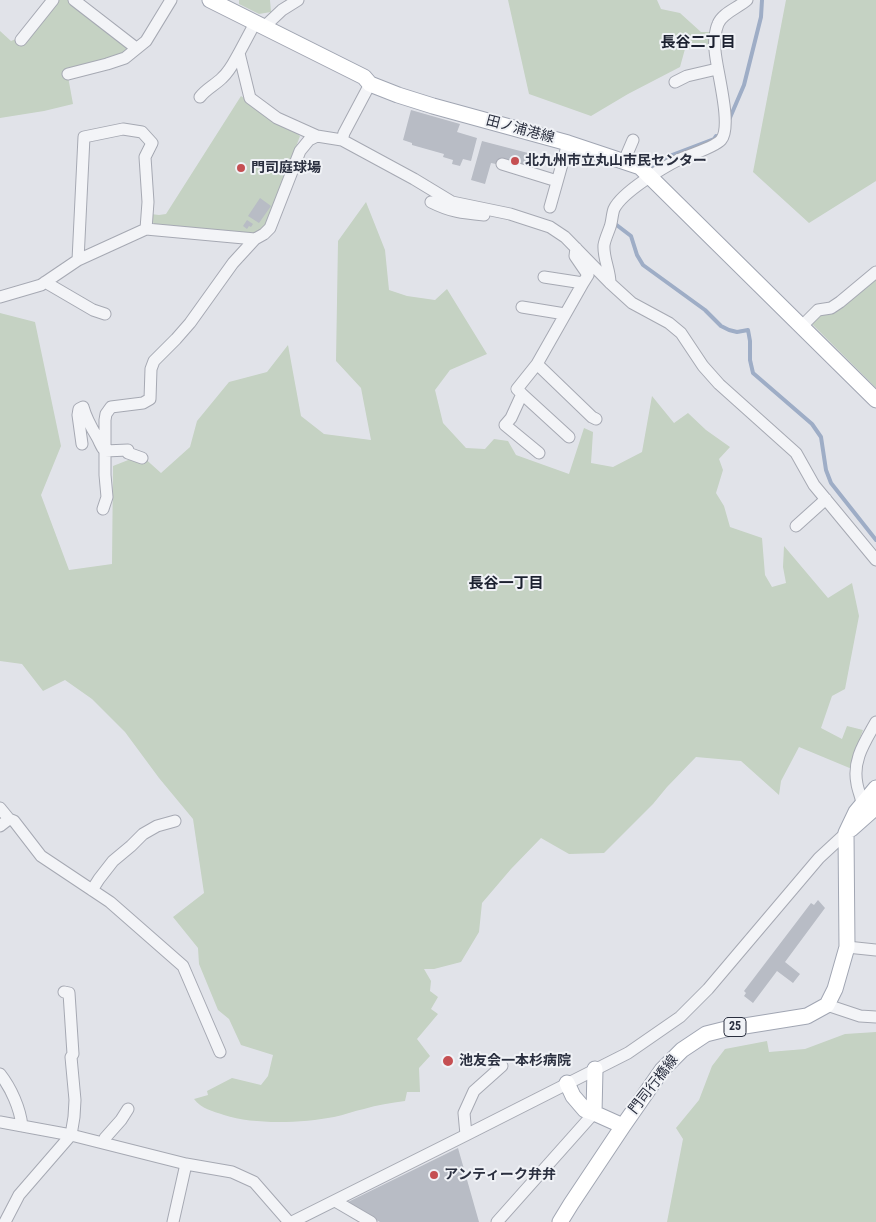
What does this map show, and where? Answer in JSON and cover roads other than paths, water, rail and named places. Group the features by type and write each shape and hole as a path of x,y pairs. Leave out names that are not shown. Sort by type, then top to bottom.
{"main road":[{"name":"田ノ浦港線","path":"210,0 364,77 370,84 398,95 568,143 640,167 876,400"},
{"path":"827,1005 835,989 847,948 846,834 856,812 869,805 875,789"},
{"name":"門司行橋線","path":"560,1222 662,1070 682,1050 706,1034 806,1016 827,1005"},
{"path":"594,1113 595,1069"},
{"path":"568,1083 573,1096 585,1110 623,1126"}],"street":[{"path":"21,40 53,0"},
{"path":"74,0 136,48"},
{"path":"68,74 125,58 146,41 172,0"},
{"path":"200,97 228,72 259,26 298,0"},
{"path":"610,283 610,273 604,254 604,244 614,209 641,182 722,139 725,131 725,108 714,49 718,24 722,17 745,1"},
{"path":"239,53 250,98 277,118 317,136 342,140 452,202 510,214 550,227 565,237 632,303 669,323 681,333 703,366 719,384 796,453 814,485 876,560"},
{"path":"675,82 686,76 717,69"},
{"path":"342,140 370,84"},
{"path":"78,260 84,137 123,129 142,132 152,143 145,157 148,202 146,228"},
{"path":"102,509 107,497 105,475 106,414 111,407 143,403 150,399 151,369 154,361 190,323 228,270 255,239 270,228 300,151 309,140 317,136"},
{"path":"627,154 633,140"},
{"path":"550,207 568,143"},
{"path":"502,164 557,181"},
{"path":"431,202 456,212 508,218 510,214"},
{"path":"0,297 41,285 78,260 146,228 255,239"},
{"path":"570,437 517,390 536,364 588,275 575,256 576,246"},
{"path":"802,326 818,310 831,308 876,272"},
{"path":"544,277 583,283"},
{"path":"45,282 93,310 105,314"},
{"path":"522,307 566,314"},
{"path":"536,364 596,419"},
{"path":"522,394 511,418 505,425 539,453"},
{"path":"82,444 78,415 79,409 82,406 100,446 105,452"},
{"path":"105,452 128,450 128,453 142,458"},
{"path":"796,526 826,499"},
{"path":"869,805 857,784 856,767 859,754 876,722"},
{"path":"0,808 4,823 14,821 41,856 110,902 183,966 220,1052"},
{"path":"92,890 112,861 143,834 157,826 175,820"},
{"path":"0,1122 71,1135 186,1164 232,1172 254,1182 291,1222 466,1136 628,1052 680,1017 708,989 819,858 846,834"},
{"path":"847,948 876,950"},
{"path":"5,1222 20,1195 71,1135 75,1100 71,1056 73,1054 69,993 64,992"},
{"path":"827,1005 860,1016 876,1018"},
{"path":"466,1136 464,1113 474,1092 502,1066"},
{"path":"0,1074 6,1081 16,1102 22,1126"},
{"path":"103,1143 128,1109"},
{"path":"497,1222 594,1113"},
{"path":"173,1222 186,1164"},
{"path":"335,1201 371,1222"}],"waterway":[{"path":"729,120 744,85 761,17 762,0"},
{"path":"653,168 672,155 714,139 716,136"},
{"path":"614,223 631,236 637,255 643,265 705,310 721,326 737,332 748,330 753,373 812,424 821,437 826,470 831,483 876,540"}],"place":[{"name":"北九州市立丸山市民センター","path":"515,161"},
{"name":"門司庭球場","path":"241,168"},
{"name":"池友会一本杉病院","path":"448,1061"},
{"name":"アンティーク弁弁","path":"434,1175"}],"district":[{"name":"長谷二丁目","path":"698,43"},
{"name":"長谷一丁目","path":"506,584"}]}
